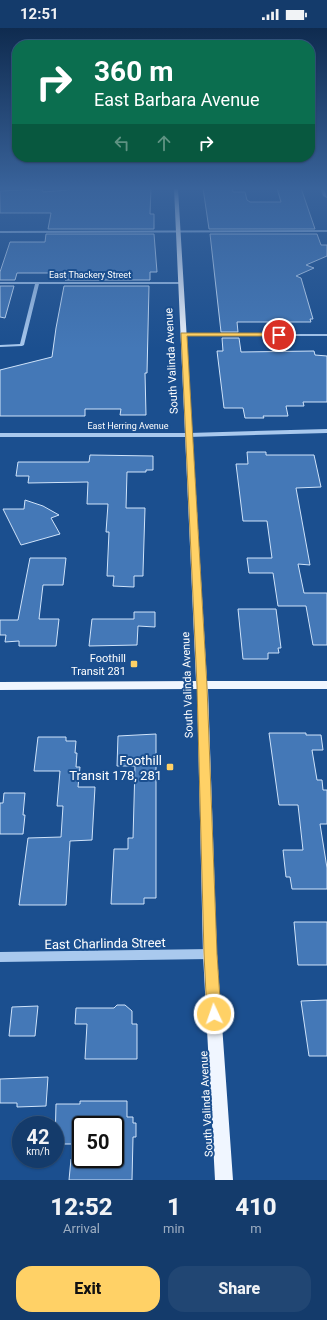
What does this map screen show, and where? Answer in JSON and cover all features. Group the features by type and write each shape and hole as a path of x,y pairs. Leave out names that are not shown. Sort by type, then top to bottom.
{"main road":[{"name":"South Valinda Avenue","path":"179,242 180,282 202,686 210,954 224,1180"},
{"path":"0,686 327,685"}],"street":[{"name":"East Thackery Street","path":"0,283 180,282"},
{"path":"0,346 22,346 37,283"},
{"path":"184,334 327,335"},
{"name":"East Herring Avenue","path":"0,435 189,435 327,431"},
{"name":"East Charlinda Street","path":"0,957 210,954"}],"building":[{"path":"10,242 155,242 157,272 150,272 150,280 65,280 67,273 17,273 15,280 0,280 0,272"},
{"path":"211,242 320,242 321,245 327,245 327,256 306,265 314,268 296,276 301,278 313,319 310,319 311,322 237,322 238,332 221,332"},
{"path":"0,286 14,286 5,318 0,317"},
{"path":"64,286 149,286 147,373 145,373 146,415 120,415 121,409 85,409 85,416 0,416 0,370 52,357"},
{"path":"222,338 239,338 241,352 314,351 315,355 327,356 327,402 303,402 304,406 286,406 288,416 263,416 264,418 245,418 243,408 224,408 217,351 223,351"},
{"path":"247,452 266,452 266,455 314,455 321,487 296,488 310,565 298,564 304,593 327,593 327,645 313,645 306,606 278,606 273,573 249,573 247,558 272,558 267,521 243,521 236,464 248,464"},
{"path":"90,455 153,456 153,470 146,470 146,472 127,472 126,508 145,508 143,576 134,576 134,587 113,586 114,576 107,576 109,532 106,532 108,504 87,504 88,482 28,483 29,476 16,476 18,462 89,462"},
{"path":"25,500 43,506 59,515 51,518 60,534 21,545 3,509 24,509"},
{"path":"30,558 66,558 63,585 43,585 39,619 59,619 56,646 19,646 19,641 5,642 6,635 0,635 0,620 18,620"},
{"path":"238,609 276,609 281,648 278,648 279,653 268,653 268,659 243,659"},
{"path":"134,612 155,612 155,627 138,626 137,645 89,646 92,619 134,619"},
{"path":"269,733 306,733 306,735 321,735 323,750 312,750 317,780 322,780 323,790 327,790 327,824 320,824 327,868 327,889 292,889 290,877 286,877 283,850 303,850 298,805 279,805"},
{"path":"156,734 156,898 144,898 144,904 111,904 114,849 128,849 128,838 133,838 135,766 117,766 118,736"},
{"path":"38,737 66,737 66,741 76,741 76,767 80,767 78,787 95,787 92,840 70,841 66,905 19,905 28,838 61,837 63,806 57,806 60,771 34,771"},
{"path":"4,793 25,793 23,834 0,834 0,803 3,803"},
{"path":"294,922 327,922 327,965 298,965"},
{"path":"327,1000 327,1056 309,1056 301,1001"},
{"path":"117,1005 125,1005 132,1011 132,1024 137,1024 137,1059 85,1059 87,1024 75,1024 76,1008 114,1008"},
{"path":"38,1006 35,1036 9,1036 12,1007"},
{"path":"48,1077 46,1106 17,1107 17,1103 0,1103 0,1079"},
{"path":"80,1101 127,1101 127,1117 133,1117 133,1123 136,1123 136,1137 133,1137 132,1180 69,1180 71,1159 72,1168 124,1168 124,1116 72,1116 72,1144 64,1144 64,1116 56,1116 56,1104 80,1104"}],"place":[{"name":"Foothill Transit 281","path":"134,664"},
{"name":"Foothill Transit 178, 281","path":"170,767"}],"route":[{"path":"214,1014 210,954 202,686 184,334 279,335"}]}
